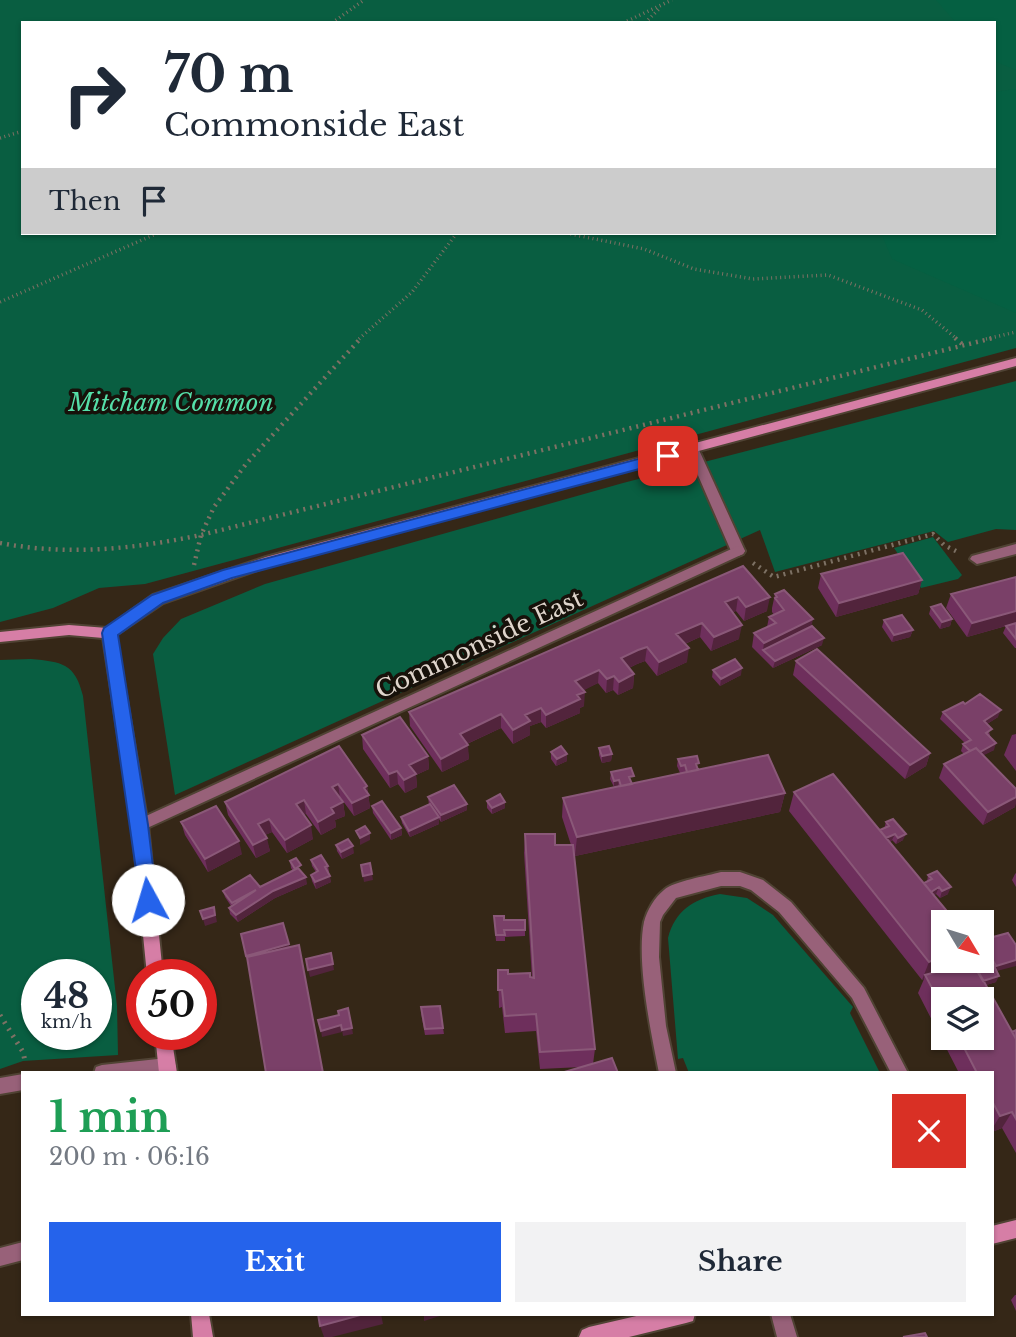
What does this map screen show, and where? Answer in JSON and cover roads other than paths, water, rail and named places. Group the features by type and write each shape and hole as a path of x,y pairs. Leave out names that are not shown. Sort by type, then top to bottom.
{"street":[{"path":"0,636 69,630 109,633 158,599 229,574 1016,362"},
{"name":"Commonside East","path":"140,825 738,551 693,450"},
{"path":"976,559 1016,549"},
{"path":"109,633 140,825 154,959"},
{"path":"668,1071 657,1026 650,957 652,922 656,911 671,893 722,879 740,879 757,885 785,907 858,993 899,1071"},
{"path":"134,1071 167,1069 165,1050"},
{"path":"0,1086 21,1082"},
{"path":"994,1235 1015,1233"},
{"path":"0,1257 21,1252"},
{"path":"200,1316 203,1337"},
{"path":"589,1337 678,1316"},
{"path":"781,1316 787,1337"}],"park label":[{"name":"Mitcham Common","path":"171,402"}]}
